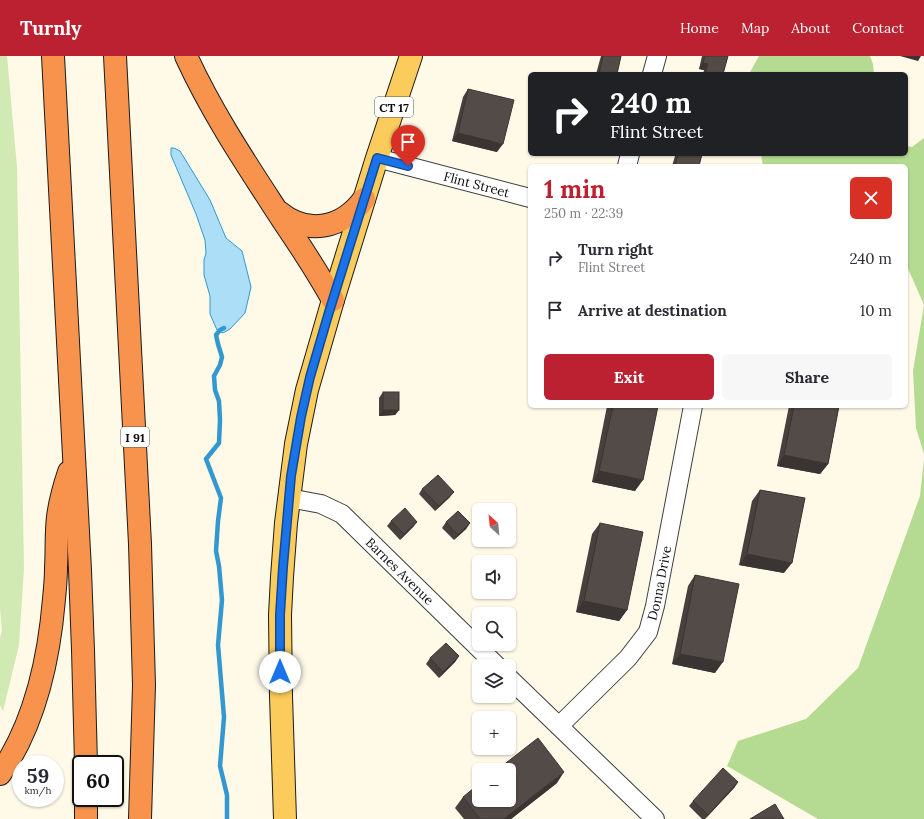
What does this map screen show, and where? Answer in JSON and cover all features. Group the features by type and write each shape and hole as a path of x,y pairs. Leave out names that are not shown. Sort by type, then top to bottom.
{"highway":[{"path":"53,56 83,650 86,755"},
{"name":"I 91","path":"115,56 140,544 144,685 140,819"},
{"path":"186,56 217,116 307,256 333,300"},
{"path":"277,210 287,219 298,224 322,226 345,217 356,208 364,198"},
{"path":"0,774 16,747 26,723 44,668 54,599 58,515 64,488 74,458"},
{"path":"86,807 86,819"}],"main road":[{"name":"CT 17","path":"285,819 280,696 280,615 282,570 296,444 308,383 364,198 411,56"}],"street":[{"path":"653,72 657,56"},
{"name":"Flint Street","path":"377,158 528,197"},
{"name":"Donna Drive","path":"559,726 628,658 648,632 655,606 692,408"},
{"name":"Barnes Avenue","path":"289,498 321,504 342,514 490,659"},
{"path":"516,685 655,819"}],"green space":[{"path":"0,56 7,56 17,167 24,568 19,645 3,711 0,705 0,638 2,631 0,608"},
{"path":"759,56 870,56 874,72 750,72"},
{"path":"924,138 924,305 908,269 908,164 763,164 761,156 908,156 908,146 912,147"},
{"path":"924,305 924,454 916,428 913,371"},
{"path":"924,459 924,819 818,819 727,766 738,741 806,719 858,668 920,496"}],"water":[{"path":"171,148 180,151 210,200 226,238 242,251 251,287 245,313 230,329 223,333 217,330 210,314 210,296 204,275 204,260 206,253 205,240 196,214 171,155"}],"building":[{"path":"603,56 621,56 617,72 599,72"},
{"path":"705,56 728,56 724,72 706,72 708,64 703,63"},
{"path":"468,89 514,100 503,144 458,133"},
{"path":"678,156 702,156 700,164 676,164"},
{"path":"383,392 399,392 399,410 383,410"},
{"path":"613,408 658,408 643,480 599,471"},
{"path":"794,408 839,408 828,464 784,455"},
{"path":"438,475 454,492 439,506 422,489"},
{"path":"760,490 805,498 792,563 747,554"},
{"path":"405,508 417,522 404,534 391,521"},
{"path":"458,511 470,523 458,535 446,522"},
{"path":"600,523 643,532 627,610 584,601"},
{"path":"695,575 739,584 723,662 680,654"},
{"path":"446,643 459,656 443,672 430,658"},
{"path":"538,738 564,772 504,819 480,819 463,797 472,790 472,807 516,807 516,763 506,763"},
{"path":"723,768 738,782 708,815 693,801"},
{"path":"775,804 784,819 750,819"}],"waterway":[{"path":"224,328 216,335 222,357 220,365 214,376 215,390 219,401 219,443 206,459 221,498 216,551 222,600 218,645 224,717 220,766 227,795 227,819"}],"route":[{"path":"280,672 281,590 286,523 296,444 307,390 377,158 408,166"}]}
